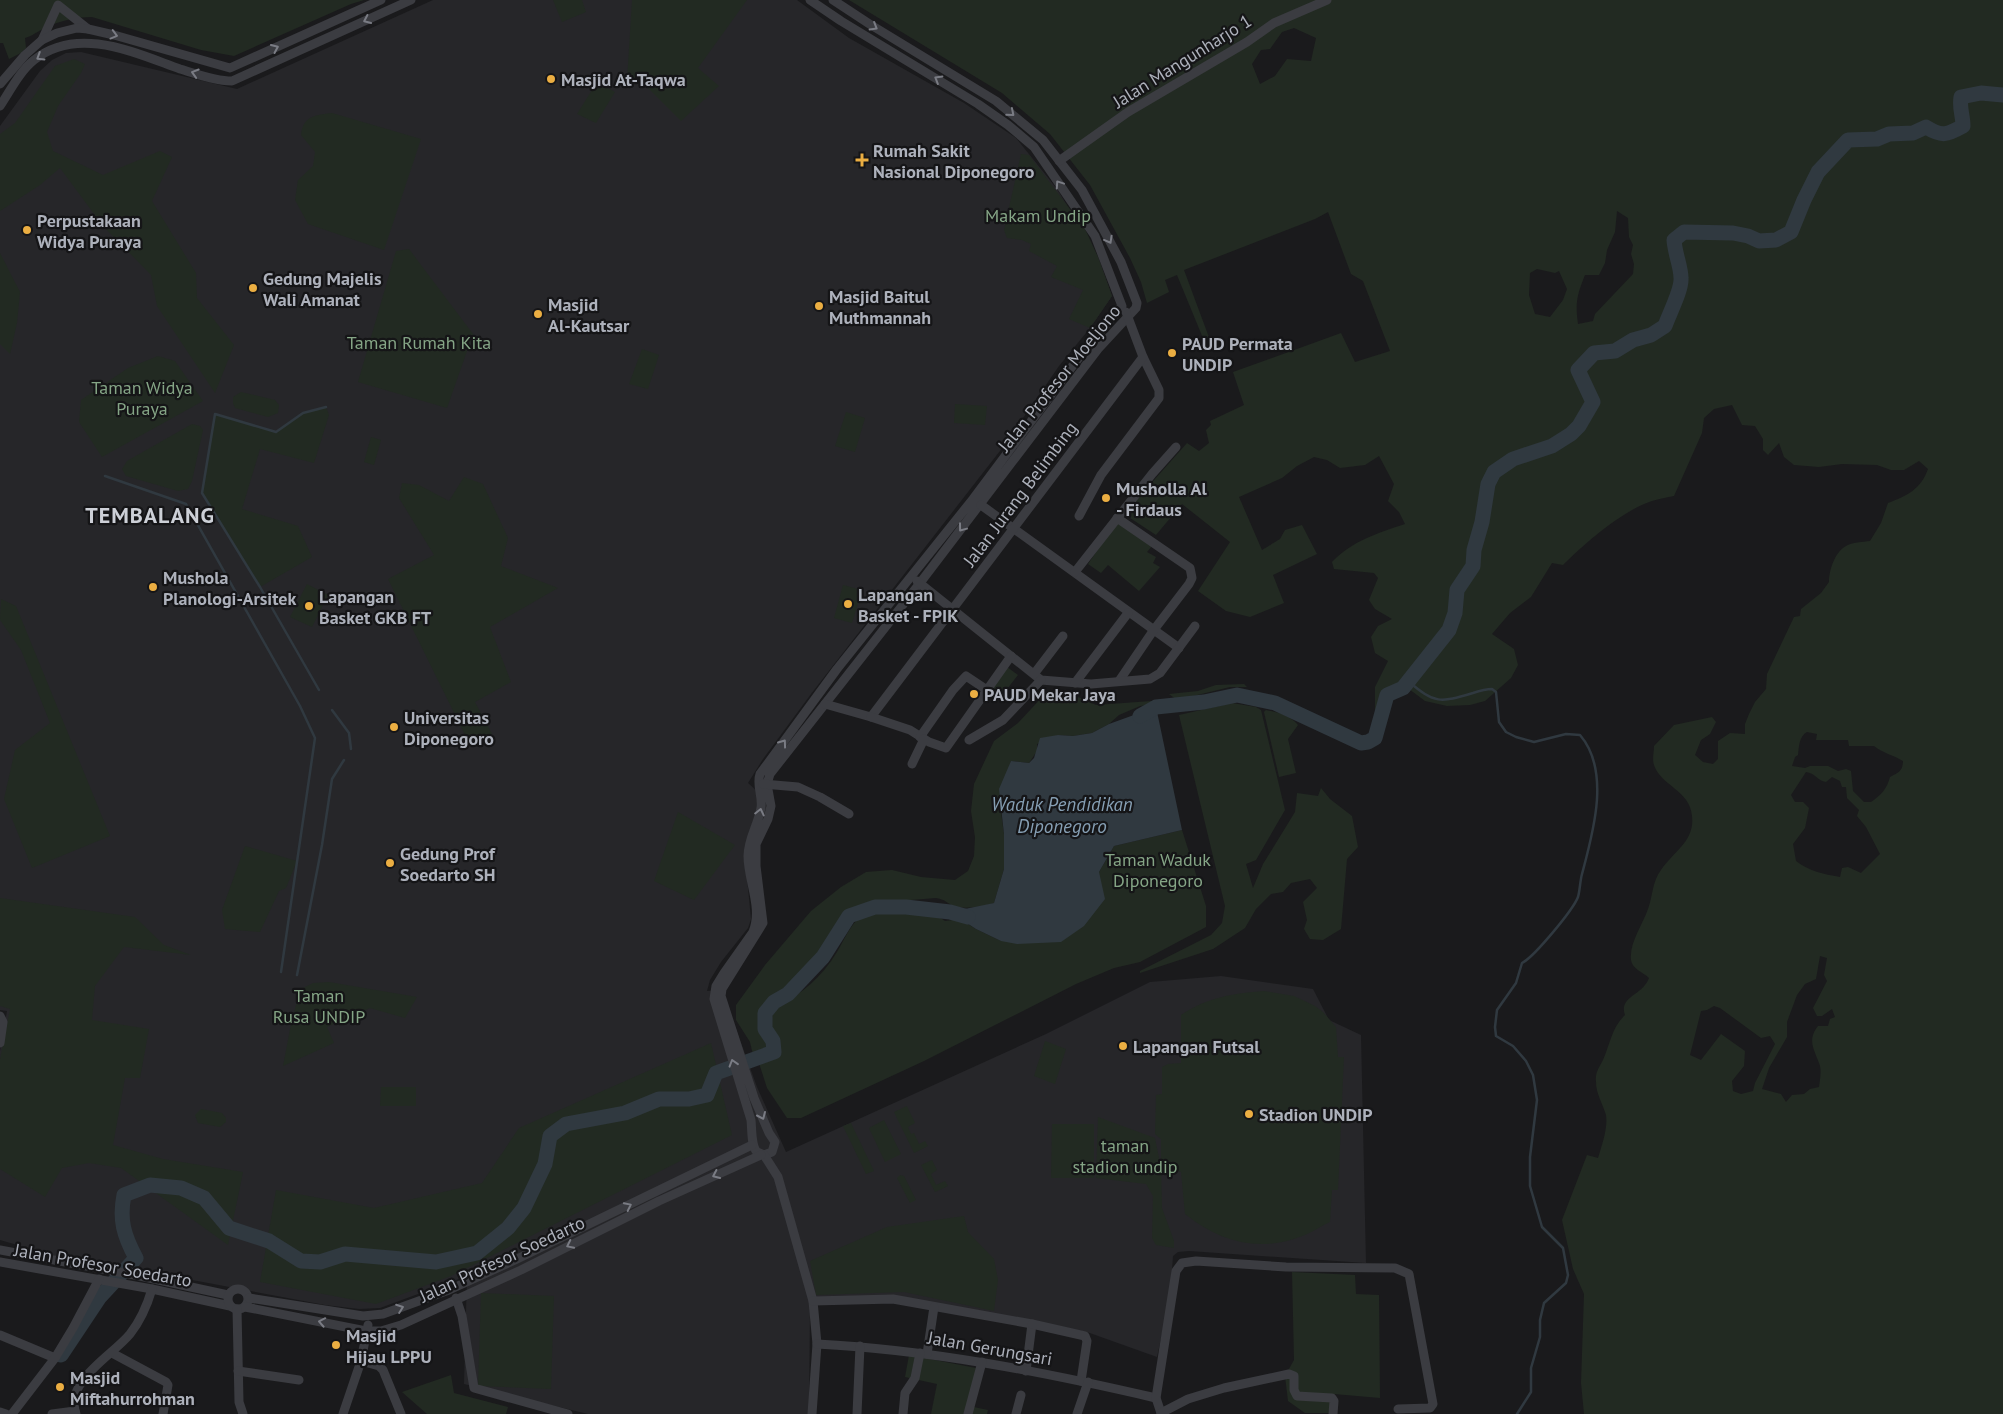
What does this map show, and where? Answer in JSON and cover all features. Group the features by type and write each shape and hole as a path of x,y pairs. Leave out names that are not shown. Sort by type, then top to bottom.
{"street":[{"path":"0,84 25,55 42,40 77,28 88,29 230,68 382,0"},
{"path":"0,106 23,72 34,60 57,48 85,42 106,45 201,75 232,81 411,0"},
{"path":"810,0 841,21 978,104 1008,125 1034,147 1095,236 1143,357 1159,390 1159,398 1102,475 1079,516"},
{"name":"Jalan Profesor Moeljono","path":"762,784 920,584 977,502 1098,349 1136,308 1137,303 1128,278 1082,190 1043,140 996,101 833,0"},
{"name":"Jalan Mangunharjo 1","path":"1059,161 1128,112 1247,42 1274,23 1328,0"},
{"path":"58,2 88,29"},
{"path":"57,48 58,2"},
{"path":"42,40 58,2"},
{"path":"765,1154 776,1142 769,1133 754,1098 719,1004 722,989 763,923 753,843 762,806 760,774 837,669 911,576 977,502 1080,356 1122,306"},
{"name":"Jalan Jurang Belimbing","path":"871,717 1015,529 1143,357"},
{"path":"1075,572 1176,446"},
{"path":"977,502 1179,648"},
{"path":"1117,518 1190,568 1192,573 1189,584 1153,630 1119,681"},
{"path":"911,576 1038,677 1091,684 1150,679 1157,676 1196,626"},
{"path":"1075,683 1128,612"},
{"path":"969,740 1003,720 1038,677 1063,636"},
{"path":"825,704 910,730 922,738 946,748 1011,656"},
{"path":"912,764 922,738 953,690 966,676 987,690"},
{"path":"762,784 798,787 820,797 848,814"},
{"path":"0,1016 3,1027 0,1043"},
{"path":"724,1018 747,1106 753,1142 757,1152 765,1154 778,1177 813,1300 817,1344 812,1414"},
{"path":"753,1142 760,1133 769,1133"},
{"name":"Jalan Profesor Soedarto","path":"240,1305 370,1317 384,1314 449,1290 551,1243 753,1142"},
{"name":"Jalan Profesor Soedarto","path":"0,1262 240,1305 366,1331 381,1331 401,1325 456,1298 521,1270 658,1201 765,1154"},
{"name":"Jalan Profesor Soedarto","path":"0,1250 140,1276 228,1295 232,1290 240,1289 246,1291 240,1305"},
{"path":"1334,1414 1334,1401 1332,1398 1298,1396 1294,1390 1294,1376 1289,1374 1224,1388 1188,1399 1160,1414 1156,1398 1176,1271 1182,1263 1196,1261 1286,1267 1395,1268 1409,1274 1433,1404 1430,1408 1398,1409"},
{"path":"12,1414 55,1358 103,1280"},
{"path":"52,1414 75,1412 73,1401 76,1392 94,1368 130,1335 142,1317 152,1289"},
{"path":"228,1295 240,1305 238,1402 243,1414"},
{"path":"456,1298 462,1316 472,1385 476,1390 566,1414"},
{"path":"813,1300 893,1299 1032,1324 1085,1336 1085,1382 1077,1414"},
{"path":"903,1414 905,1393 915,1378 934,1307"},
{"path":"343,1414 360,1361 370,1317"},
{"path":"1026,1370 1032,1324"},
{"path":"0,1336 55,1358"},
{"name":"Jalan Gerungsari","path":"817,1344 860,1346 982,1362 1156,1398"},
{"path":"857,1414 860,1346"},
{"path":"112,1353 166,1382 168,1386 163,1414"},
{"path":"360,1361 378,1366 383,1370 401,1414"},
{"path":"968,1414 982,1362"},
{"path":"238,1372 299,1380"},
{"path":"1016,1414 1022,1395"},
{"path":"0,1412 6,1414"}],"shaded area":[{"name":"Universitas Diponegoro","path":"433,0 797,0 849,38 964,103 1016,138 1057,189 1098,257 1112,296 1090,328 1059,366 1003,447 811,694 763,759 748,783 757,791 759,804 750,830 745,857 751,919 748,928 721,962 710,980 707,991 722,990 757,1087 786,1152 1046,1034 1150,982 1221,976 1313,989 1329,1020 1361,1035 1366,1263 1189,1251 1178,1252 1173,1256 1170,1297 1157,1357 1087,1332 995,1314 834,1297 810,1307 809,1414 588,1414 464,1384 467,1276 380,1308 359,1309 325,1305 171,1276 69,1260 0,1240 0,1051 7,1011 0,1010 0,126 40,71 52,60 66,53 81,52 237,89"}],"green space":[{"path":"0,0 364,0 234,56 201,50 92,17 56,23 25,38 26,48 9,59 3,43 0,43"},
{"path":"553,0 582,0 586,12 562,22"},
{"path":"632,0 747,0 698,68 719,86 681,121 639,79 627,81"},
{"path":"849,0 2003,0 2003,1414 1584,1414 1581,1383 1584,1294 1573,1269 1562,1220 1587,1155 1598,1158 1604,1136 1606,1115 1597,1091 1597,1073 1614,1030 1625,1015 1624,1010 1627,1001 1642,989 1649,978 1632,963 1631,954 1634,940 1648,909 1658,875 1666,863 1683,845 1692,825 1690,807 1686,800 1663,778 1654,765 1654,746 1674,725 1712,717 1716,722 1710,734 1701,740 1695,755 1703,762 1713,764 1718,759 1718,741 1730,733 1745,734 1745,724 1749,714 1755,702 1766,689 1767,674 1794,617 1800,616 1801,609 1821,593 1829,582 1831,567 1839,552 1848,545 1870,541 1881,523 1888,503 1901,498 1917,487 1928,469 1919,461 1904,470 1891,470 1877,465 1842,464 1819,467 1794,465 1784,457 1779,443 1768,455 1763,450 1763,439 1755,426 1742,425 1732,405 1714,409 1704,418 1702,433 1674,496 1641,505 1593,538 1563,565 1552,563 1531,597 1510,613 1492,634 1514,649 1518,665 1511,678 1485,701 1470,705 1447,706 1425,701 1409,689 1391,697 1388,709 1375,711 1375,687 1388,661 1375,653 1371,637 1378,626 1392,619 1375,609 1369,600 1378,578 1374,573 1334,569 1332,562 1357,543 1375,534 1405,524 1399,512 1388,501 1394,484 1379,456 1365,465 1340,468 1327,460 1314,457 1297,466 1282,478 1239,497 1262,550 1280,539 1285,530 1302,525 1317,554 1273,575 1284,603 1250,617 1226,611 1198,591 1230,542 1182,504 1156,535 1124,514 1187,443 1199,451 1209,443 1206,430 1211,425 1210,421 1244,405 1233,372 1341,333 1355,362 1390,351 1363,281 1351,274 1328,212 1315,219 1184,270 1210,340 1205,343 1177,275 1165,280 1169,292 1147,303 1141,282 1130,258 1090,185 1050,134 1002,93","holes":["1294,28 1316,38 1311,61 1287,59 1275,76 1260,84 1252,64 1261,50 1270,49 1282,32","1617,211 1628,218 1629,237 1633,245 1631,254 1634,264 1633,274 1595,314 1593,321 1578,324 1577,299 1585,275 1599,275 1605,263 1607,250 1615,232","1537,269 1555,273 1559,271 1567,289 1563,300 1550,317 1535,314 1529,295 1530,273","1807,732 1817,734 1816,740 1848,740 1849,746 1874,746 1903,761 1902,767 1898,773 1890,777 1878,797 1871,802 1864,802 1853,791 1851,771 1846,769 1838,771 1828,766 1810,766 1805,768 1792,766 1795,757 1798,755 1802,736","1806,772 1826,782 1832,777 1840,781 1842,787 1846,787 1847,798 1859,810 1857,816 1866,827 1880,854 1861,873 1848,867 1842,868 1840,877 1816,872 1796,861 1793,844 1805,828 1809,808 1803,802 1795,802 1791,795","1820,956 1827,958 1824,975 1827,981 1813,1008 1817,1016 1822,1016 1832,1009 1835,1017 1830,1019 1828,1026 1818,1026 1812,1040 1820,1066 1819,1087 1810,1089 1804,1094 1792,1095 1786,1102 1781,1094 1762,1089 1769,1068 1787,1037 1787,1022 1797,995 1805,984 1816,979","1714,1006 1720,1008 1761,1038 1770,1036 1775,1044 1755,1083 1753,1091 1741,1094 1733,1091 1732,1081 1744,1066 1745,1051 1721,1034 1701,1060 1690,1055 1701,1011"]},
{"path":"74,59 85,64 81,73 58,106 47,132 53,151 103,175 160,151 172,157 152,201 196,273 197,298 234,345 215,393 157,306 151,275 103,226 60,168 40,185 0,211 0,134 15,123 55,66"},
{"path":"597,82 615,92 596,123 577,114"},
{"path":"332,113 421,139 384,250 308,224 295,200 298,180 313,166 315,152 301,135 304,124 311,118"},
{"name":"Makam Undip","path":"1021,154 1029,155 1085,229 1098,257 1112,296 1090,328 1069,319 1083,290 1051,277 1057,266 1029,251 1031,244 1022,240 1007,238 1004,230"},
{"name":"Taman Rumah Kita","path":"409,249 473,334 447,408 358,382 396,251"},
{"path":"0,253 20,292 17,323 10,354 0,344"},
{"path":"642,349 659,355 648,389 629,384"},
{"name":"Taman Widya Puraya","path":"158,356 175,361 203,401 102,457 79,422 81,400 128,368"},
{"path":"241,392 275,400 279,405 278,413 268,417 235,408 233,397"},
{"path":"955,404 987,406 985,425 954,423"},
{"path":"326,407 329,415 314,463 260,449 242,509 298,526 312,557 260,587 202,493 215,414 276,432 303,413"},
{"path":"846,412 865,418 855,452 835,446"},
{"path":"192,424 200,426 203,430 192,481 188,489 178,491 126,476 122,469 127,461"},
{"path":"371,437 381,440 374,465 364,462"},
{"path":"464,477 483,484 508,538 501,566 558,588 490,627 511,682 475,702 492,734 470,745 388,579 434,555 399,498 402,483 419,485 449,501"},
{"path":"1116,523 1122,524 1152,546 1147,552 1156,557 1153,563 1160,567 1139,591 1108,565 1101,573 1088,564"},
{"name":"Lapangan Basket GKB FT","path":"307,584 328,595 312,627 290,617"},
{"name":"Lapangan Basket - FPIK","path":"843,585 862,590 852,623 834,618"},
{"path":"1,599 16,606 110,836 32,868 4,799 15,750 50,723 21,650 0,620"},
{"path":"1007,667 1018,675 996,703 986,696"},
{"path":"1244,684 1247,687 1230,687 1177,700 1169,694 1198,691 1216,685"},
{"path":"1057,692 1081,698 1096,705 1165,700 1165,703 1140,706 1119,715 1109,724 1092,733 1073,736 1058,735 1037,744 1037,751 1029,763 1011,761 999,798 1004,834 1004,869 994,903 963,908 936,898 873,903 845,911 821,953 786,988 772,998 762,1011 763,1034 769,1047 753,1055 750,1042 736,1020 736,1005 765,965 811,911 841,887 866,872 892,870 921,877 955,880 968,871 974,856 975,837 971,811 974,784 994,741 1018,723 1045,694"},
{"path":"1232,703 1256,707 1261,710 1285,810 1256,860 1246,864 1253,888 1263,864 1295,812 1297,793 1318,796 1321,788 1330,799 1352,816 1358,847 1347,859 1341,929 1323,940 1310,939 1304,929 1307,920 1303,902 1317,888 1310,879 1291,883 1283,892 1271,894 1256,909 1245,928 1213,949 1140,973 1140,971 1211,935 1222,923 1225,906 1179,715"},
{"path":"1266,710 1284,715 1298,725 1288,739 1296,773 1279,777 1264,712"},
{"path":"678,812 735,845 694,900 654,881"},
{"name":"Taman Waduk Diponegoro","path":"1182,830 1206,906 1206,927 1140,962 1114,968 1076,984 924,1061 801,1118 787,1118 767,1088 759,1063 779,1055 777,1038 769,1026 775,1007 794,997 818,977 831,961 857,920 864,915 875,912 914,911 945,921 960,919 1001,941 1099,872 1114,846"},
{"path":"245,846 297,861 286,888 279,891 260,932 225,929 222,910"},
{"path":"0,898 135,917 164,945 191,955 124,947 95,986 92,1020 149,1029 140,1078 125,1078 113,1145 163,1159 243,1172 228,1245 121,1168 89,1163 62,1168 45,1197 0,1169 0,1059 10,1009 0,1006"},
{"name":"Taman Rusa UNDIP","path":"329,982 417,997 405,1018 370,1008 327,1027 334,1043 283,1066 292,1019 301,989 313,983"},
{"name":"Stadion UNDIP","path":"1264,991 1294,996 1323,1012 1336,1027 1338,1057 1344,1057 1338,1190 1332,1190 1330,1222 1306,1235 1286,1241 1255,1244 1240,1242 1212,1232 1185,1214 1181,1172 1161,1164 1161,1139 1155,1134 1156,1095 1162,1094 1162,1067 1168,1064 1181,1063 1181,1015 1210,1000 1242,993"},
{"path":"1045,1041 1066,1049 1055,1084 1034,1076"},
{"path":"711,1043 732,1135 451,1276 376,1304 260,1282 276,1190 374,1208 482,1183 519,1128"},
{"path":"381,1087 416,1087 416,1106 380,1106"},
{"path":"907,1106 915,1123 908,1127 911,1134 914,1133 919,1144 925,1141 928,1146 914,1153 894,1112"},
{"path":"201,1109 222,1113 226,1118 226,1122 220,1127 198,1123 195,1115"},
{"name":"taman stadion undip","path":"1098,1117 1155,1138 1161,1168 1162,1208 1174,1241 1174,1248 1156,1245 1152,1238 1153,1196 1146,1184 1096,1178"},
{"path":"884,1120 901,1154 885,1162 869,1128"},
{"path":"851,1123 874,1171 866,1174 843,1126"},
{"path":"1052,1124 1094,1124 1094,1178 1051,1178"},
{"path":"932,1160 937,1170 931,1174 936,1185 945,1181 948,1186 935,1192 921,1165"},
{"path":"900,1175 904,1176 916,1200 910,1203 897,1178"},
{"path":"964,1216 968,1232 994,1259 998,1280 994,1311 904,1292 816,1295 810,1261 887,1227"},
{"path":"1292,1272 1355,1275 1356,1294 1379,1295 1380,1398 1334,1394 1333,1413 1305,1413 1288,1401 1285,1376 1294,1360"},
{"path":"481,1293 554,1296 551,1389 478,1386"},
{"path":"909,1355 976,1368 969,1406 988,1410 987,1414 931,1414 937,1384 905,1377"},
{"path":"451,1375 454,1393 508,1407 506,1414 427,1414 402,1392"}],"water":[{"name":"Waduk Pendidikan Diponegoro","path":"1156,707 1182,830 1114,846 1099,872 1105,899 1084,926 1061,942 1017,944 1001,941 976,929 950,912 994,903 1004,869 1004,834 999,789 1011,761 1029,763 1034,758 1040,738 1092,733 1109,724"}],"waterway":[{"path":"1140,716 1156,707 1204,702 1237,695 1275,703 1361,743 1375,738 1387,695 1403,688 1449,630 1455,613 1457,590 1473,566 1474,550 1482,522 1488,484 1494,472 1513,459 1552,446 1571,434 1579,426 1593,402 1578,370 1594,353 1615,351 1633,340 1651,335 1665,326 1681,283 1674,240 1684,232 1733,233 1748,236 1759,241 1776,240 1791,232 1818,172 1848,140 1877,139 1889,134 1913,133 1926,127 1936,132 1948,133 1963,126 1960,105 1961,97 1981,93 2003,95"},
{"path":"319,690 260,587 202,493 215,414 276,432 303,413 326,407"},
{"path":"105,476 186,504 300,706 315,738 281,972"},
{"path":"1408,681 1432,698 1445,700 1492,689 1496,692 1499,722 1506,732 1534,742 1566,734 1580,735 1589,750 1595,766 1597,803 1578,897 1553,933 1522,963 1516,983 1497,1010 1496,1036 1513,1046 1526,1061 1533,1075 1537,1100 1530,1157 1530,1186 1542,1227 1563,1248 1568,1275 1566,1283 1544,1303 1540,1320 1540,1337 1531,1368 1531,1392 1517,1414"},
{"path":"332,710 349,733 351,749"},
{"path":"297,975 322,845 332,779 344,760"},
{"path":"61,1355 99,1298 136,1258 128,1242 122,1220 124,1195 150,1185 181,1188 204,1198 229,1228 269,1241 301,1261 320,1262 345,1254 436,1262 477,1253 508,1228 524,1208 545,1164 550,1136 566,1124 625,1113 659,1099 689,1099 707,1095 716,1073 774,1052 773,1041 765,1029 765,1013 774,1002 788,994 823,957 849,916 875,907 906,907 950,912 968,917"}],"place":[{"name":"Masjid At-Taqwa","path":"551,79"},
{"name":"Rumah Sakit Nasional Diponegoro","path":"862,160"},
{"name":"Perpustakaan Widya Puraya","path":"27,230"},
{"name":"Gedung Majelis Wali Amanat","path":"253,288"},
{"name":"Masjid Baitul Muthmannah","path":"819,306"},
{"name":"Masjid Al-Kautsar","path":"538,314"},
{"name":"PAUD Permata UNDIP","path":"1172,353"},
{"name":"Musholla Al - Firdaus","path":"1106,498"},
{"name":"Mushola Planologi-Arsitek","path":"153,587"},
{"name":"Lapangan Basket - FPIK","path":"848,604"},
{"name":"Lapangan Basket GKB FT","path":"309,606"},
{"name":"PAUD Mekar Jaya","path":"974,694"},
{"name":"Universitas Diponegoro","path":"394,727"},
{"name":"Gedung Prof Soedarto SH","path":"390,863"},
{"name":"Lapangan Futsal","path":"1123,1046"},
{"name":"Stadion UNDIP","path":"1249,1114"},
{"name":"Masjid Hijau LPPU","path":"336,1345"},
{"name":"Masjid Miftahurrohman","path":"60,1387"}],"district":[{"name":"TEMBALANG","path":"150,515"}]}
